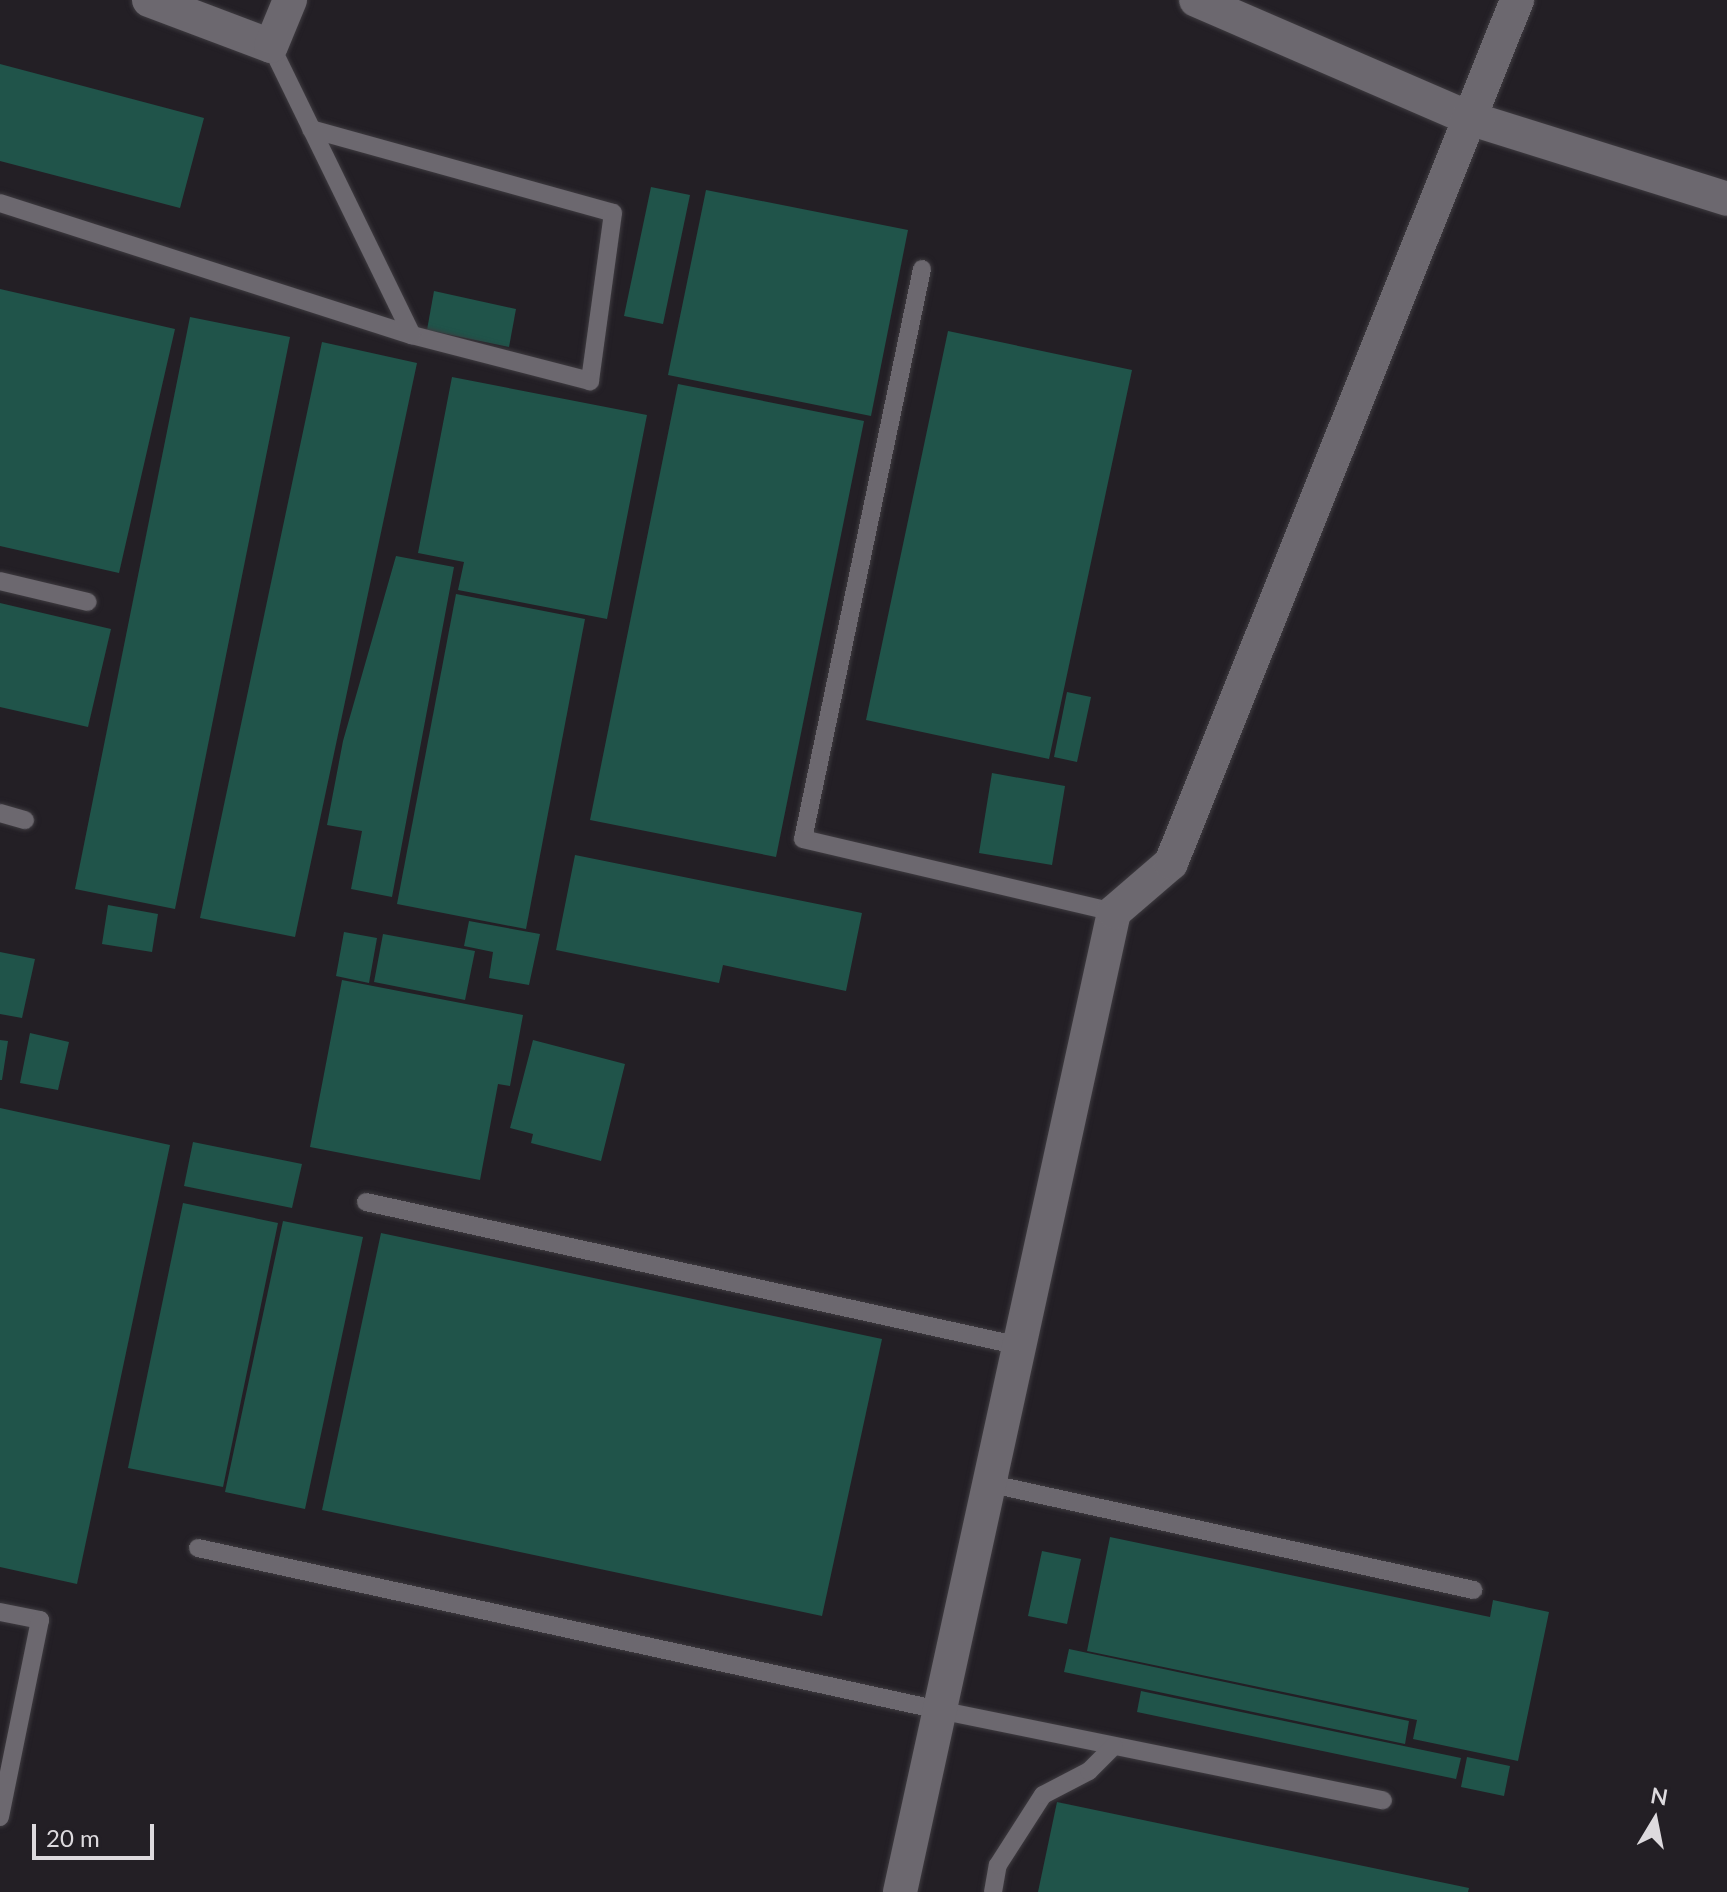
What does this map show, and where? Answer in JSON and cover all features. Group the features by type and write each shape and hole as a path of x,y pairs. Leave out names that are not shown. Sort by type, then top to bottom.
{"street":[{"path":"149,0 271,46 290,0"},
{"path":"1196,0 1469,118 1727,199"},
{"path":"900,1892 1016,1345 1114,912 1171,863 1517,0"}],"lane":[{"path":"271,46 412,335"},
{"path":"0,203 412,335 590,381 613,213 311,129"},
{"path":"922,269 803,839 1114,912"},
{"path":"0,581 88,602"},
{"path":"0,813 25,820"},
{"path":"366,1202 1016,1345"},
{"path":"987,1483 1473,1590"},
{"path":"198,1548 939,1710 1383,1800"},
{"path":"0,1612 40,1620 0,1817"},
{"path":"993,1892 998,1865 1043,1795 1089,1771 1114,1746"}],"building":[{"path":"0,64 204,118 180,208 0,161"},
{"path":"651,187 690,195 663,324 624,316"},
{"path":"706,190 908,230 871,416 668,375"},
{"path":"0,289 175,329 119,573 0,546"},
{"path":"434,291 516,309 509,347 427,330"},
{"path":"190,317 290,337 175,909 75,889"},
{"path":"948,331 1132,370 1049,759 866,720"},
{"path":"322,342 417,363 295,937 200,918"},
{"path":"452,377 647,415 607,619 458,590 464,562 418,553"},
{"path":"678,384 864,421 776,857 590,820"},
{"path":"396,556 454,567 392,897 351,889 362,831 327,825 343,741"},
{"path":"456,594 585,619 526,929 397,904"},
{"path":"0,603 111,629 88,727 0,707"},
{"path":"1067,692 1091,697 1077,762 1054,757"},
{"path":"992,773 1065,786 1052,865 979,853"},
{"path":"575,855 862,913 846,991 723,965 719,983 556,950"},
{"path":"108,905 158,914 152,952 102,944"},
{"path":"469,921 540,934 529,985 489,978 493,952 464,946"},
{"path":"344,932 377,938 369,983 336,976"},
{"path":"383,934 475,951 465,1000 374,982"},
{"path":"0,952 35,959 22,1018 0,1014"},
{"path":"342,980 523,1015 510,1086 498,1084 480,1180 310,1147"},
{"path":"30,1033 69,1042 58,1090 20,1083"},
{"path":"0,1040 8,1041 2,1080 0,1080"},
{"path":"533,1040 625,1064 601,1161 531,1143 533,1134 510,1128"},
{"path":"0,1108 170,1145 77,1584 0,1567"},
{"path":"193,1142 302,1164 292,1208 184,1186"},
{"path":"183,1203 278,1223 223,1487 128,1468"},
{"path":"283,1221 363,1237 305,1509 225,1492"},
{"path":"381,1233 882,1339 822,1616 322,1510"},
{"path":"1110,1537 1490,1617 1493,1600 1549,1612 1518,1761 1413,1739 1417,1720 1087,1651"},
{"path":"1042,1551 1081,1559 1067,1624 1028,1616"},
{"path":"1069,1649 1409,1721 1405,1744 1064,1672"},
{"path":"1141,1691 1461,1758 1456,1779 1137,1712"},
{"path":"1467,1757 1510,1766 1504,1796 1461,1787"},
{"path":"1057,1802 1469,1888 1468,1892 1038,1892"}]}
